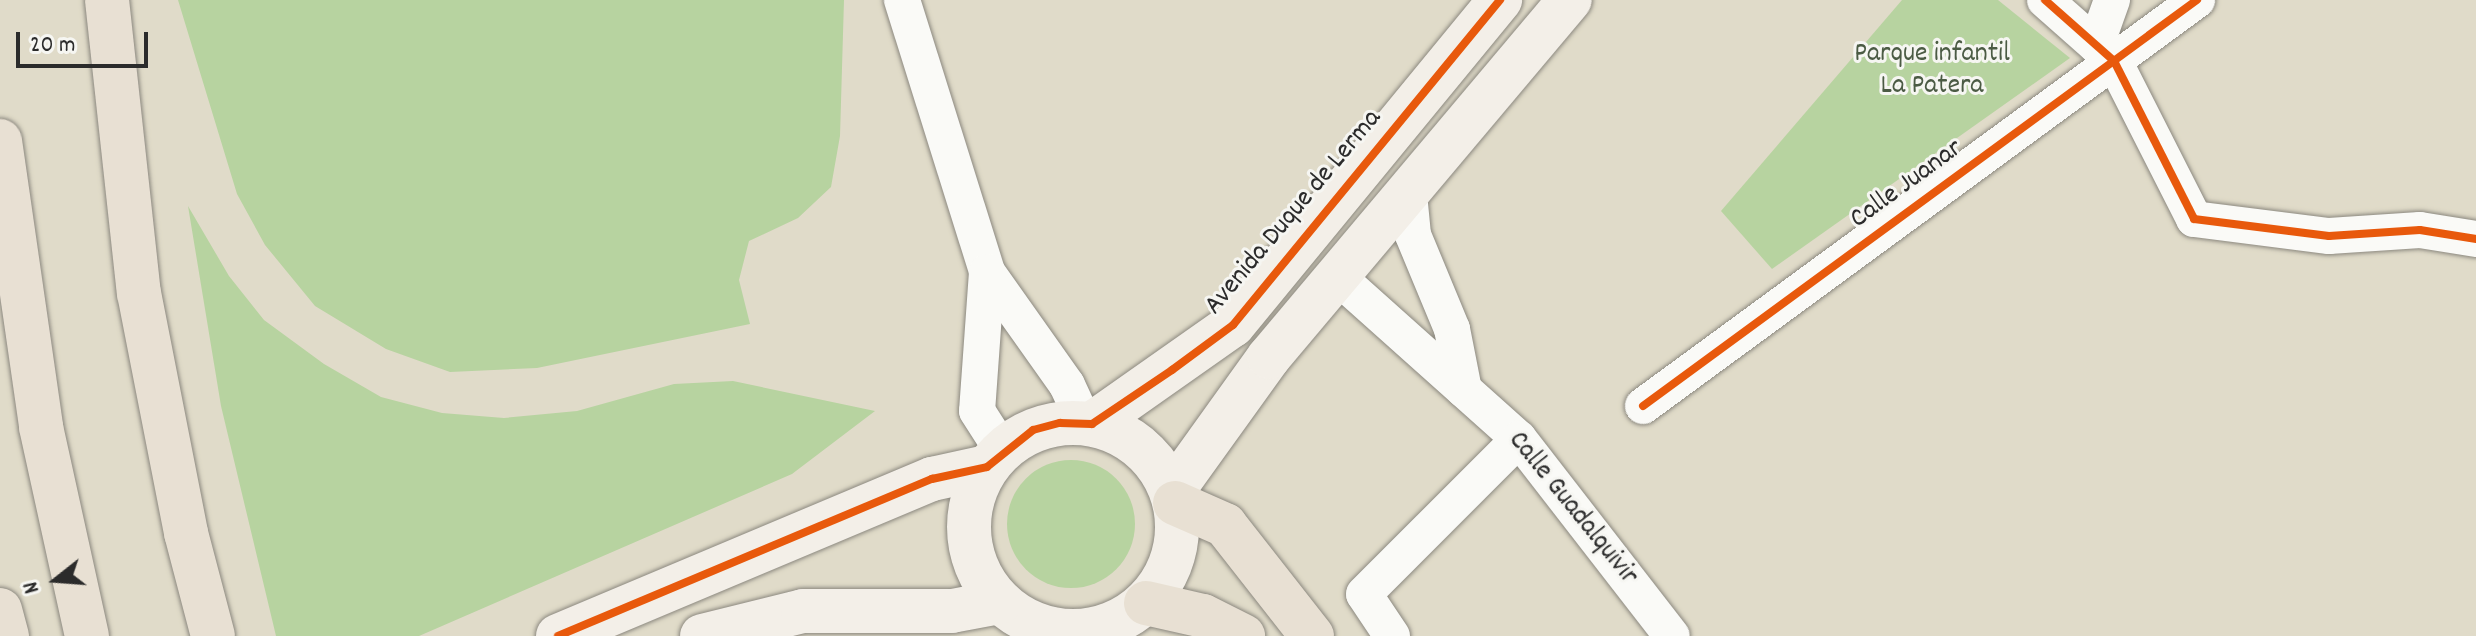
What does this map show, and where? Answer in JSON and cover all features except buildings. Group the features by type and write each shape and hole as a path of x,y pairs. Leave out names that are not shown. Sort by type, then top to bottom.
{"highway":[{"path":"107,0 139,293 186,533 213,636"},
{"path":"0,141 41,427 87,636"},
{"path":"1173,497 1225,525 1312,636"},
{"path":"1146,603 1203,616 1243,636"},
{"path":"0,610 7,636"}],"main road":[{"name":"Avenida Duque de Lerma","path":"1088,423 1233,325 1500,0"},
{"path":"1173,497 1269,357 1339,278 1570,0"},
{"path":"558,636 932,479 994,458 1033,430 1088,423 1121,434 1147,452 1173,497 1173,558 1146,603 1110,626 1077,632 1028,622 1000,602 978,571 969,537 972,501 994,458"},
{"path":"702,636 803,611 952,611 1000,602"}],"street":[{"path":"902,0 987,272 1067,385 1088,423"},
{"path":"2045,0 2105,53 2194,219 2329,236 2420,230 2476,239"},
{"path":"2105,53 2112,0"},
{"name":"Calle Juanar","path":"1643,406 2105,53 2197,0"},
{"path":"1409,194 1413,235 1452,329 1464,390"},
{"path":"987,272 977,411 994,458"},
{"name":"Calle Guadalquivir","path":"1339,278 1519,439 1672,636"},
{"path":"1392,636 1364,594 1519,439"}],"green space":[{"path":"178,0 844,0 840,136 831,187 798,218 749,241 739,280 750,324 537,368 450,372 386,349 315,306 265,245 237,194"},
{"name":"Parque infantil La Patera","path":"1902,0 1998,0 2070,58 1772,269 1721,211"},
{"path":"188,206 229,276 264,320 324,364 381,397 442,413 504,418 577,411 674,384 733,381 875,411 792,474 419,636 276,636 221,406"},
{"path":"1071,460 1095,465 1116,479 1130,500 1135,524 1130,548 1116,569 1095,583 1071,588 1047,583 1026,569 1012,548 1007,524 1012,500 1026,479 1047,465"}],"cycle path":[{"path":"558,636 932,479 987,467 1033,430 1060,423 1092,424 1172,370 1233,325 1500,0"},
{"path":"2045,0 2114,61 2194,219 2329,236 2420,230 2476,239"},
{"path":"1643,406 2197,0"}]}
